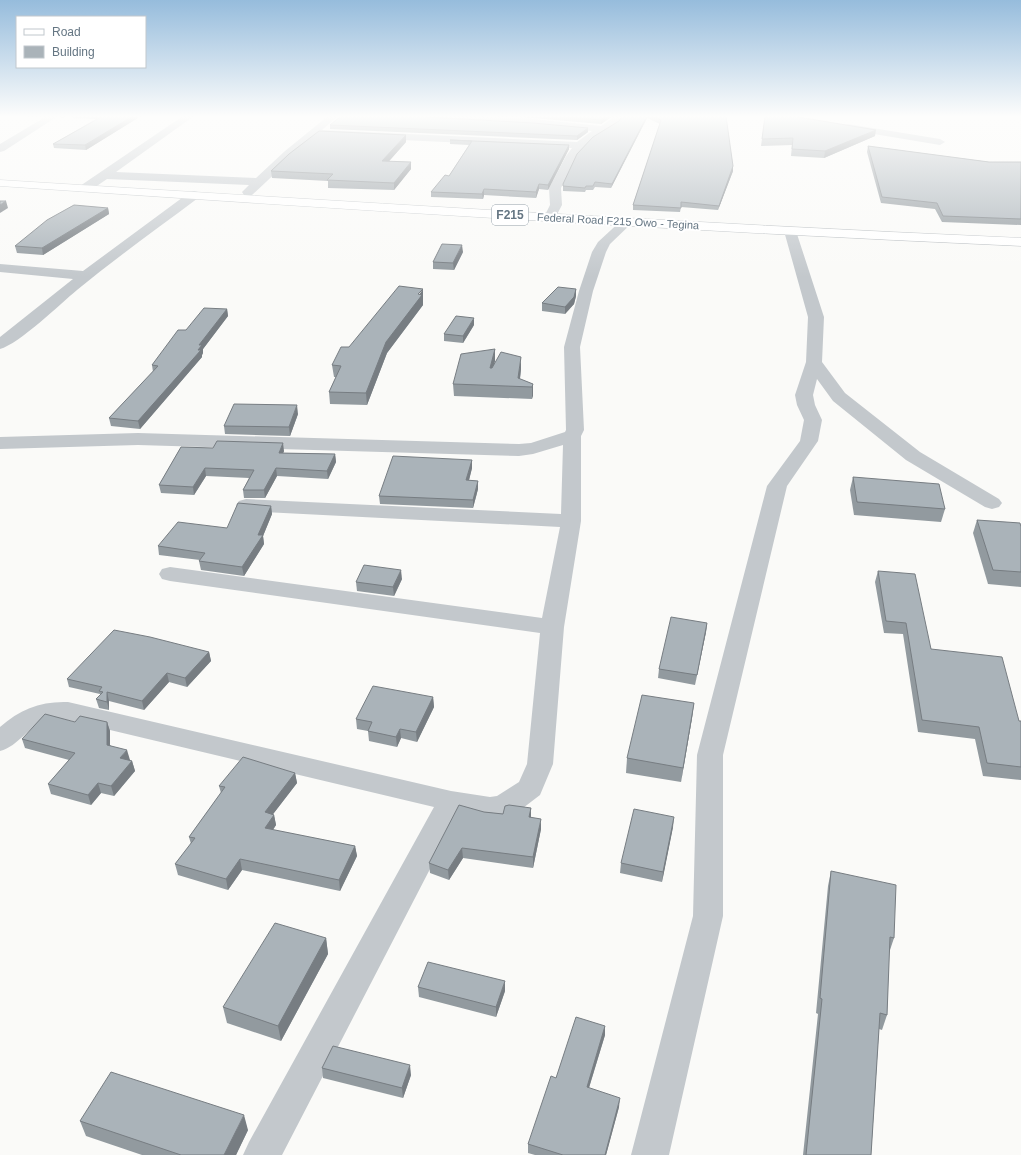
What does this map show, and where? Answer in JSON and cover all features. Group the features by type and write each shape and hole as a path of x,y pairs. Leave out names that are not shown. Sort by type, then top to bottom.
{"main road":[{"name":"Federal Road F215 Owo - Tegina","path":"0,183 628,222 1021,242"}],"street":[{"path":"84,189 111,170"},
{"path":"241,198 271,170"},
{"path":"550,217 556,206 555,188 564,170"},
{"path":"104,175 258,182"},
{"path":"0,344 194,195"},
{"path":"0,742 25,719 35,714 54,710 68,711 451,801 490,808 502,806 513,801 530,788 540,764 552,627 571,521 572,436 575,430 572,348 586,291 602,247 612,235 628,222"},
{"path":"650,1155 708,916 710,755 777,486 809,441 813,420 806,405 804,396 814,362 816,317 790,231"},
{"path":"0,268 87,276"},
{"path":"0,330 20,330"},
{"path":"814,362 839,397 913,456 992,503"},
{"path":"0,444 138,439 519,450 533,448 572,436"},
{"path":"246,505 571,521"},
{"path":"170,574 552,627"},
{"path":"262,1155 451,801"}],"building":[{"path":"405,170 394,183 327,180 333,174 271,171"},
{"path":"453,170 556,170 548,185 539,184 536,192 484,189 482,194 431,192 445,175 449,176"},
{"path":"570,170 619,170 612,184 595,182 593,186 586,186 585,188 563,186"},
{"path":"645,170 732,170 719,206 681,202 681,208 633,205"},
{"path":"875,170 1021,170 1021,219 943,216 937,203 882,197"},
{"path":"0,201 6,201 0,205"},
{"path":"74,205 108,208 42,248 15,246 47,220"},
{"path":"442,244 462,245 453,263 433,262"},
{"path":"399,286 423,289 418,294 422,295 386,342 366,393 329,392 341,366 332,365 341,347 349,347"},
{"path":"558,287 576,289 574,297 565,307 542,303"},
{"path":"204,308 227,309 199,345 202,345 198,350 201,350 138,421 109,418 158,366 152,365 178,330 186,330"},
{"path":"456,316 474,318 463,336 444,334"},
{"path":"495,349 490,368 492,368 501,352 521,357 518,378 533,384 532,387 453,384 461,354"},
{"path":"234,404 297,405 289,427 224,426"},
{"path":"217,441 283,443 279,453 335,454 327,471 276,468 264,490 243,490 254,470 205,468 193,487 159,485 181,447 213,448"},
{"path":"393,456 472,460 466,480 478,481 473,500 379,496"},
{"path":"853,477 939,484 945,509 857,502"},
{"path":"238,503 271,506 258,535 263,535 242,567 199,561 205,553 158,546 178,522 227,528"},
{"path":"977,520 1020,523 1021,572 993,570"},
{"path":"364,565 401,570 393,587 356,582"},
{"path":"878,571 915,574 931,649 1002,657 1019,721 1021,721 1021,767 987,763 979,727 922,720 906,623 886,621"},
{"path":"671,617 707,623 697,675 659,669"},
{"path":"114,630 150,637 209,652 185,678 167,673 142,701 107,692 107,702 96,699 103,692 99,691 102,687 67,679"},
{"path":"373,686 433,697 416,732 400,729 396,737 368,731 372,722 356,719"},
{"path":"642,695 694,703 683,768 627,758"},
{"path":"45,714 75,722 80,716 107,722 107,745 127,750 120,758 132,761 111,786 98,783 88,795 48,784 75,753 22,739"},
{"path":"243,757 295,773 265,812 274,815 265,828 355,846 339,880 240,859 226,879 175,864 195,838 189,837 225,787 219,786"},
{"path":"459,805 484,812 503,814 505,806 509,805 531,808 529,817 541,819 533,857 462,848 448,870 429,863"},
{"path":"634,809 674,817 663,872 621,863"},
{"path":"831,871 896,885 894,938 890,937 887,1015 880,1013 871,1155 806,1155 822,999 820,998"},
{"path":"275,923 326,938 278,1026 223,1007"},
{"path":"428,962 505,981 496,1007 418,987"},
{"path":"576,1017 605,1026 587,1087 620,1098 605,1155 563,1155 528,1144 551,1076 556,1078"},
{"path":"333,1046 410,1065 402,1088 322,1068"},
{"path":"111,1072 244,1115 224,1155 181,1155 80,1121"}]}
